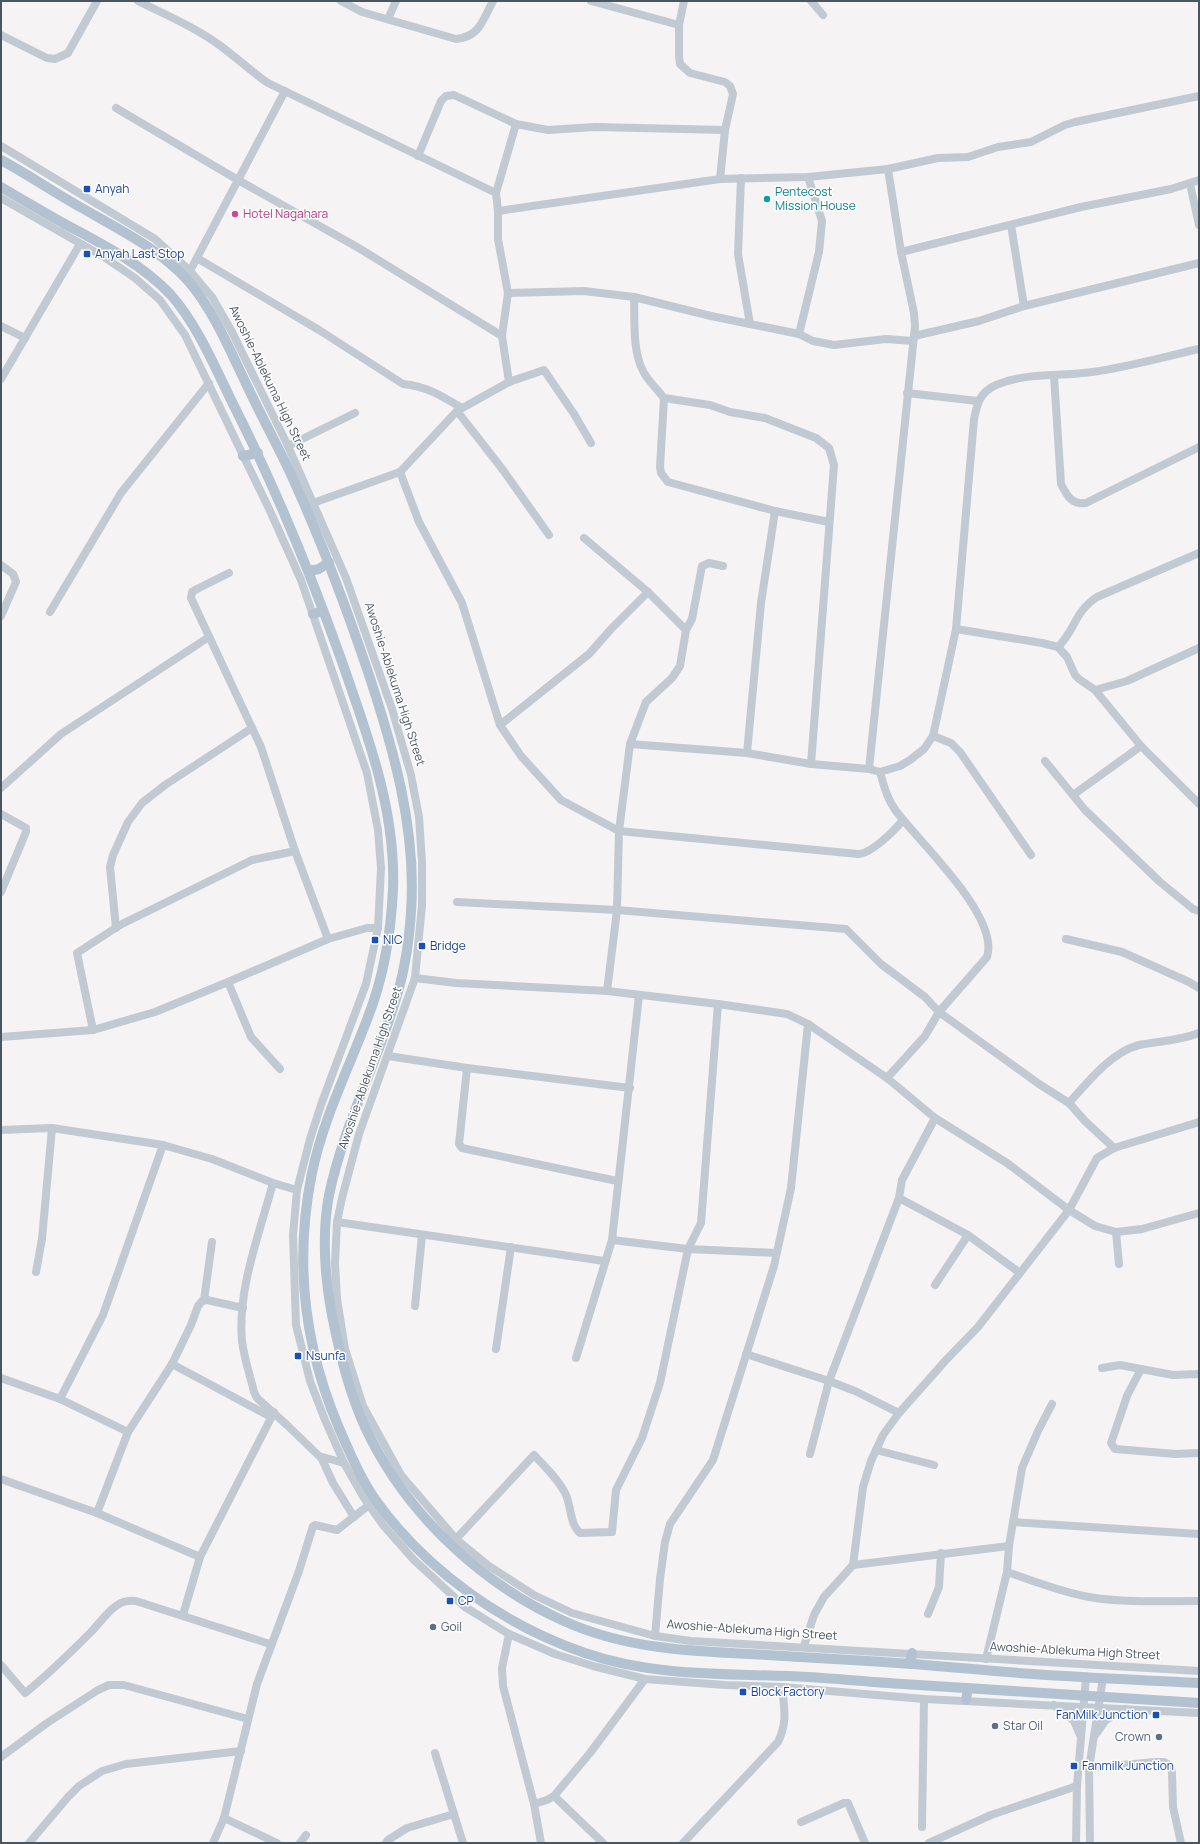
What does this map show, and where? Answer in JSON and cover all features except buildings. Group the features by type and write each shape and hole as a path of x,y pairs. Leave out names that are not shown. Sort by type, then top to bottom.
{"main road":[{"name":"Awoshie-Ablekuma High Street","path":"1,160 150,247 189,283 216,323 289,469 348,614 384,720 403,795 409,834 412,875 411,914 402,977 393,1010 344,1138 328,1200 324,1252 330,1306 343,1365 362,1422 381,1458 416,1508 461,1554 488,1577 526,1601 565,1622 634,1644 671,1649 1086,1677 1199,1683"},
{"path":"28,175 33,165"},
{"name":"Awoshie-Ablekuma High Street","path":"1,187 132,262 170,294 194,328 258,453 280,500 324,611 373,751 382,787 392,852 393,883 390,927 382,974 370,1013 330,1110 313,1166 304,1219 302,1266 306,1310 315,1363 328,1402 350,1452 374,1498 409,1540 464,1589 507,1618 542,1637 592,1656 642,1667 725,1680 807,1677 1199,1703"},
{"path":"243,456 258,453"},
{"path":"309,571 319,569 328,562"},
{"path":"313,614 324,611"},
{"path":"910,1664 912,1653"},
{"path":"966,1700 968,1688"}],"street":[{"path":"1,34 47,58 55,59 68,53 97,1"},
{"path":"138,1 197,31 222,47 249,70 268,83 496,193"},
{"path":"341,1 362,12 456,39 462,38 477,31 493,1"},
{"path":"388,19 396,1"},
{"path":"591,1 679,25"},
{"path":"684,1 679,25 679,56 683,67 690,73 725,82 730,86 733,94 724,130 720,179"},
{"path":"811,1 823,15"},
{"path":"190,271 285,91"},
{"path":"418,156 440,101 446,96 454,95 516,124 548,130 595,128 724,130"},
{"path":"498,211 720,179 808,177 888,169 938,158 968,157 998,147 1031,142 1065,125 1075,122 1199,96"},
{"path":"116,108 238,180 357,247 502,336"},
{"path":"509,382 502,336 508,292 498,240 498,211 496,193 516,124"},
{"name":"Awoshie-Ablekuma High Street","path":"1,146 155,239 190,271 212,297 221,311 288,446 346,578 392,709 411,775 419,817 422,862 422,904 415,978 359,1134 337,1222 335,1263 337,1298 345,1349 363,1406 402,1475 456,1539 489,1566 541,1598 572,1613 655,1636 691,1641 804,1646 1199,1671"},
{"path":"869,769 913,338 914,313 888,169"},
{"path":"799,334 819,252 822,221 808,177"},
{"path":"742,178 738,254 750,324"},
{"path":"902,252 1081,207 1190,184 1199,180"},
{"path":"1190,184 1199,225"},
{"name":"Awoshie-Ablekuma High Street","path":"1,198 135,278 160,300 185,335 301,580 367,773 378,830 381,868 378,928 366,984 322,1102 297,1190 293,1235 296,1325 310,1381 324,1420 344,1463 369,1505 383,1525 414,1560 465,1607 509,1634 556,1654 593,1666 645,1679 725,1680 782,1687 924,1699 1199,1713"},
{"path":"1011,225 1024,306"},
{"path":"1,378 80,244"},
{"path":"197,258 319,330 403,384 417,385 433,390 459,410 549,536"},
{"path":"508,292 584,291 634,296 750,324 799,334 813,341 834,345 886,339 913,338 979,321 1024,306 1199,263"},
{"path":"634,296 636,349 639,361 643,372 664,398 660,455 661,473 665,479 668,482 775,511 829,522"},
{"path":"1,326 25,338"},
{"path":"630,744 747,753 811,764 869,769 880,772 900,766 910,760 924,749 933,736 956,629 974,419 978,401 995,385 1030,377 1092,372 1199,349"},
{"path":"313,503 400,472 459,410 509,382 544,370 574,414 591,443"},
{"path":"1054,376 1061,484 1066,496 1079,504 1086,503 1199,448"},
{"path":"50,612 121,493 209,383"},
{"path":"907,393 978,401"},
{"path":"664,398 710,405 730,412 765,418 816,438 824,443 832,453 834,465 811,764"},
{"path":"288,446 355,413"},
{"path":"400,472 420,522 462,603 500,725 521,756 561,800 618,831 861,854 890,834 903,820"},
{"path":"747,753 761,603 775,511"},
{"path":"584,538 648,592 686,630"},
{"path":"1058,648 1068,636 1080,612 1091,600 1199,553"},
{"path":"607,991 617,910 618,831 630,744 646,702 672,678 680,666 686,630 692,619 702,566 709,563 722,566"},
{"path":"1,565 13,574 16,582 1,616"},
{"path":"229,573 192,592 191,598 261,747 295,851 328,938"},
{"path":"500,725 589,654 612,628 648,592"},
{"path":"956,629 1042,643 1058,648 1067,657 1075,675 1082,682 1095,690 1141,746 1199,804"},
{"path":"1,788 61,734 209,637"},
{"path":"1095,690 1127,681 1199,648"},
{"path":"116,928 110,867 113,855 128,822 142,803 164,786 252,728"},
{"path":"933,736 951,743 960,752 1031,855"},
{"path":"1073,795 1141,746"},
{"path":"1045,761 1085,810 1160,882 1194,909 1199,911"},
{"path":"880,772 886,793 903,820 952,876 980,918 989,945 987,957 939,1012 925,1036 887,1078"},
{"path":"1,814 26,828 26,832 1,892"},
{"path":"93,1030 76,954 116,928 252,860 295,851"},
{"path":"457,902 617,910 846,929 881,964 925,997 939,1012 1039,1084 1069,1103 1085,1121 1114,1148"},
{"path":"1,1037 93,1030 154,1012 228,982 328,938 367,928 378,928"},
{"path":"1066,939 1122,952 1199,988"},
{"path":"415,978 456,983 607,991 788,1014 808,1024 887,1078 935,1118 1007,1163 1069,1210 1095,1226 1116,1232 1142,1229 1199,1213"},
{"path":"228,982 251,1037 280,1069"},
{"path":"576,1358 604,1261 612,1240 617,1181 630,1088 639,995"},
{"path":"456,1539 534,1455 566,1494 574,1528 580,1533 612,1532 616,1490 642,1438 660,1383 688,1249 700,1223 718,1004"},
{"path":"655,1636 660,1578 665,1542 670,1524 712,1460 776,1254 791,1188 808,1024"},
{"path":"1069,1103 1092,1076 1102,1067 1132,1048 1170,1042 1199,1033"},
{"path":"388,1056 467,1068 630,1088"},
{"path":"467,1068 460,1146 617,1181"},
{"path":"810,1454 829,1381 899,1198 902,1180 935,1118"},
{"path":"804,1646 814,1615 824,1597 853,1565 863,1487 876,1450 899,1413 946,1360 978,1327 1069,1210 1094,1161 1114,1148 1199,1122"},
{"path":"1,1130 52,1128 163,1145 212,1159 273,1183 297,1190"},
{"path":"36,1272 42,1239 52,1128"},
{"path":"60,1399 103,1315 163,1145"},
{"path":"273,1183 246,1279 243,1308 242,1340 254,1392 257,1398 273,1415 321,1457 333,1482 354,1516"},
{"path":"899,1198 968,1235 1020,1273"},
{"path":"337,1222 511,1246 604,1261"},
{"path":"1116,1232 1119,1264"},
{"path":"415,1306 422,1234"},
{"path":"935,1285 968,1235"},
{"path":"612,1240 688,1249 776,1254"},
{"path":"97,1513 128,1432 172,1364 191,1325 198,1306 204,1300 212,1242"},
{"path":"496,1349 511,1246"},
{"path":"204,1300 243,1308"},
{"path":"746,1354 855,1391 899,1413"},
{"path":"172,1364 273,1415"},
{"path":"1102,1368 1120,1364 1173,1375 1199,1374"},
{"path":"1141,1369 1127,1396 1111,1443 1115,1449 1168,1453 1199,1453"},
{"path":"1,1378 60,1399 128,1432"},
{"path":"986,1658 1007,1572 1009,1546 1022,1468 1038,1431 1052,1404"},
{"path":"184,1615 200,1557 273,1415"},
{"path":"876,1450 934,1465"},
{"path":"321,1457 344,1463"},
{"path":"1,1479 97,1513 200,1557"},
{"path":"213,1843 224,1818 257,1684 270,1644 299,1571 313,1526 315,1525 337,1530 369,1505"},
{"path":"1013,1522 1199,1534"},
{"path":"853,1565 941,1553 1009,1546"},
{"path":"928,1614 939,1587 941,1553"},
{"path":"1007,1572 1061,1590 1089,1597 1112,1600 1199,1601"},
{"path":"1,1665 25,1693 69,1653 109,1612 123,1602 136,1601 184,1615 270,1644"},
{"path":"509,1634 502,1668 503,1686 534,1804 541,1843"},
{"path":"1086,1677 1077,1786 1076,1839 1089,1834"},
{"path":"1090,1843 1089,1768 1100,1707 1103,1678"},
{"path":"534,1804 554,1796 590,1753 645,1679"},
{"path":"1,1757 47,1723 98,1690 109,1685 124,1685 248,1719"},
{"path":"683,1843 778,1742 784,1728 785,1714 782,1687"},
{"path":"922,1827 924,1699"},
{"path":"1054,1705 1074,1721 1081,1737"},
{"path":"1093,1740 1106,1720 1125,1709"},
{"path":"29,1843 79,1786 102,1771 126,1764 241,1751"},
{"path":"435,1753 463,1843"},
{"path":"1089,1768 1156,1762 1164,1762 1170,1765 1172,1773 1173,1807 1181,1843"},
{"path":"929,1843 992,1815 1077,1786"},
{"path":"554,1796 603,1843"},
{"path":"800,1822 844,1803 848,1803 865,1843"},
{"path":"386,1843 388,1840 408,1828 454,1814"},
{"path":"224,1818 277,1843"},
{"path":"300,1843 306,1835"}],"place":[{"name":"Anyah","path":"87,189"},
{"name":"Pentecost Mission House","path":"767,199"},
{"name":"Hotel Nagahara","path":"235,214"},
{"name":"Anyah Last Stop","path":"87,254"},
{"name":"NIC","path":"375,940"},
{"name":"Bridge","path":"422,946"},
{"name":"Nsunfa","path":"298,1356"},
{"name":"CP","path":"450,1601"},
{"name":"Goil","path":"433,1627"},
{"name":"Block Factory","path":"743,1692"},
{"name":"FanMilk Junction","path":"1156,1715"},
{"name":"Star Oil","path":"995,1726"},
{"name":"Crown","path":"1159,1737"},
{"name":"Fanmilk Junction","path":"1074,1766"}]}
